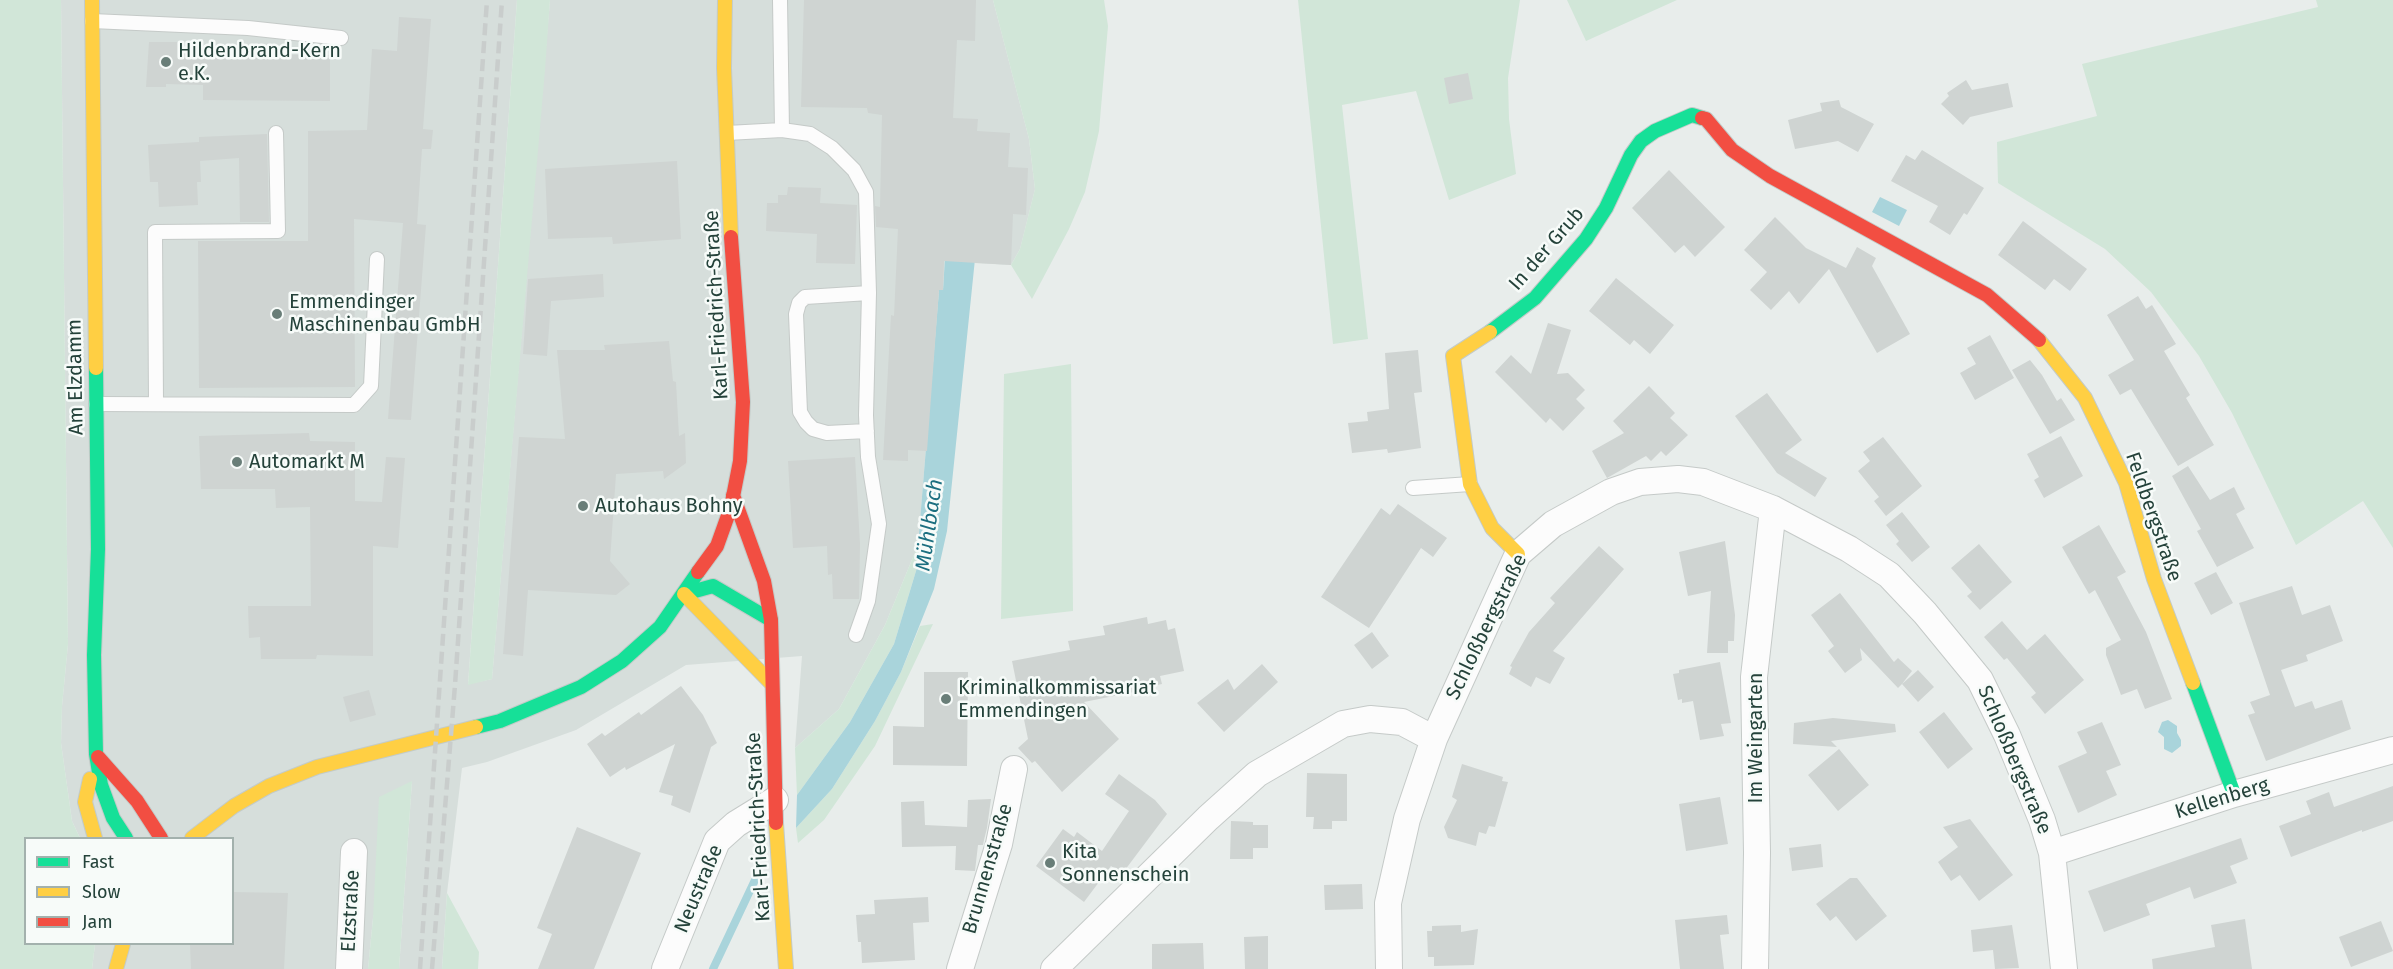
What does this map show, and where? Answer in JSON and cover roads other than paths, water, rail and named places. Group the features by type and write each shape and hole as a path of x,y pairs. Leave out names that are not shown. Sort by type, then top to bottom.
{"street":[{"name":"Am Elzdamm","path":"92,0 98,549 94,655 96,754 101,785 113,818 125,837"},
{"name":"Karl-Friedrich-Straße","path":"193,837 234,806 269,786 317,767 501,721 581,687 630,654 660,627 717,546 733,495 740,461 743,402 733,280 724,68 725,0"},
{"name":"In der Grub","path":"1470,484 1453,356 1502,324 1535,298 1579,248 1606,208 1631,155 1641,141 1654,131 1692,115 1706,119"},
{"name":"Feldbergstraße","path":"1706,119 1732,150 1770,176 1987,295 2038,339 2085,398 2126,483 2154,579 2234,794"},
{"name":"Schloßbergstraße","path":"1389,969 1388,903 1407,819 1434,740 1518,554 1553,524 1611,492 1640,482 1678,479 1702,482 1773,509 1850,549 1889,575 1980,680 2007,735 2042,820 2052,853 2064,969"},
{"path":"1470,484 1492,528 1518,554"},
{"name":"Karl-Friedrich-Straße","path":"733,495 764,581 771,620 775,800 786,969"},
{"name":"Im Weingarten","path":"1755,969 1757,853 1754,677 1773,509"},
{"path":"771,620 713,585 684,594 771,683"},
{"path":"1054,969 1257,774 1343,723 1370,719 1402,722 1434,740"},
{"name":"Kellenberg","path":"2052,853 2234,794 2393,750"},
{"name":"Am Elzdamm","path":"95,837 85,802 96,754"},
{"path":"96,754 137,801 160,837"},
{"name":"Brunnenstraße","path":"960,969 999,844 1014,769"},
{"name":"Neustraße","path":"665,969 717,841 736,824 775,800"},
{"name":"Elzstraße","path":"349,969 354,852"},
{"path":"116,969 123,945"}],"lane":[{"path":"780,0 782,130"},
{"path":"92,21 248,28 341,38"},
{"path":"727,133 782,130 810,134 832,148 854,170 866,192 869,293 868,457 879,524 868,600 856,635"},
{"path":"156,404 155,232 278,231 276,133"},
{"path":"96,404 354,405 371,386 377,259"},
{"path":"867,431 827,433 813,429 806,422 800,412 796,314 799,303 805,297 869,293"},
{"path":"1413,488 1470,484"}],"water":[{"path":"1880,197 1907,210 1899,226 1872,212"},
{"path":"945,258 975,259 947,531 934,589 901,672 875,721 832,789 796,828 797,795 850,722 894,644 919,561 918,545 939,290 943,290"},
{"path":"2168,720 2177,726 2177,733 2181,740 2181,746 2172,753 2164,749 2164,737 2158,732 2162,722"}],"waterway":[{"name":"Mühlbach","path":"713,969 755,880"}],"railway":[{"path":"420,969 487,0"},
{"path":"432,969 455,685 502,0"}],"place":[{"name":"Hildenbrand-Kern e.K.","path":"166,62"},
{"name":"Emmendinger Maschinenbau GmbH","path":"277,314"},
{"name":"Automarkt M","path":"237,462"},
{"name":"Autohaus Bohny","path":"583,506"},
{"name":"Kriminalkommissariat Emmendingen","path":"946,699"},
{"name":"Kita Sonnenschein","path":"1050,863"}]}
